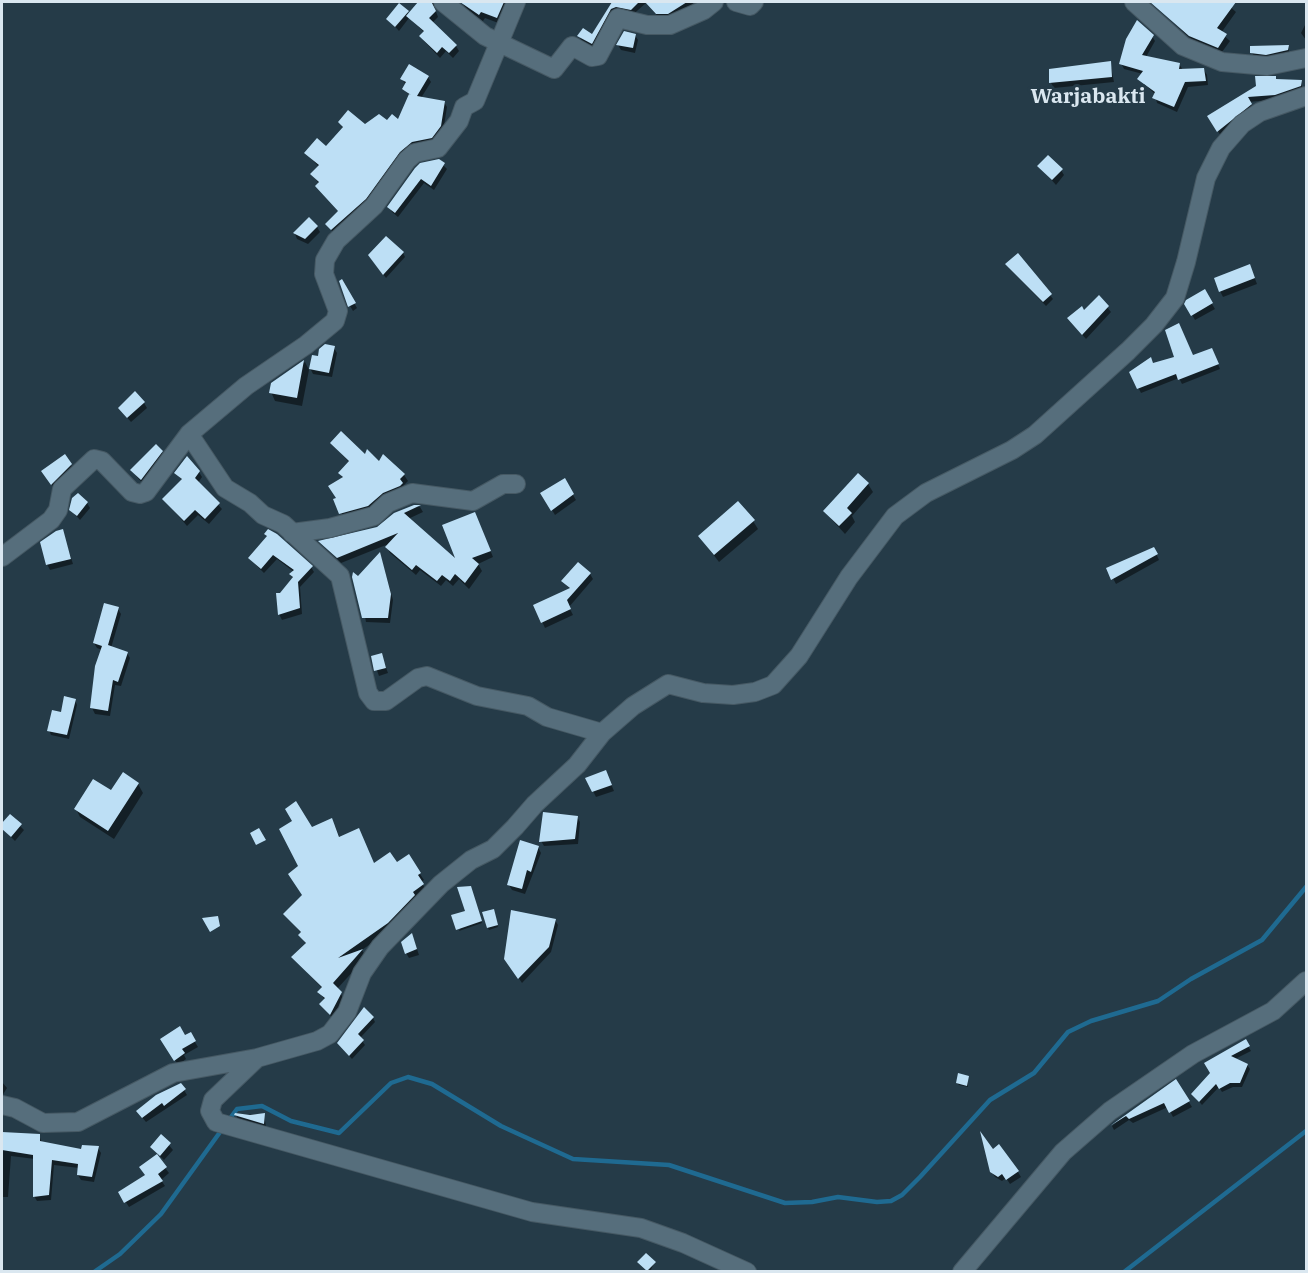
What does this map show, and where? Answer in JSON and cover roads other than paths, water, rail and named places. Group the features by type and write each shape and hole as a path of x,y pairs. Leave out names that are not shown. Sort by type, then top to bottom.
{"street":[{"path":"443,2 485,36 554,69 572,46 592,57 598,56 618,18 646,25 670,26 704,10 714,2"},
{"path":"2,557 51,520 58,510 62,489 94,459 102,461 128,489 143,494 189,434 246,386 306,345 334,321 338,311 328,287 324,264 331,249 348,228 374,206 407,160 415,153 435,150 459,121 464,107 475,101 481,92 498,43 516,2"},
{"path":"736,2 750,6 754,2"},
{"path":"1134,2 1183,46 1214,60 1267,66 1306,58"},
{"path":"2,1106 15,1108 43,1123 78,1122 173,1073 256,1058 317,1041 330,1034 347,1012 362,973 380,947 441,884 471,860 493,849 535,804 577,765 602,733 642,698 662,686 672,684 704,693 733,695 763,690 781,678 799,656 849,577 895,516 934,489 1012,450 1035,435 1154,326 1174,298 1201,205 1206,178 1221,148 1242,124 1260,112 1306,96"},
{"path":"189,434 225,488 265,517 283,524 340,576 368,693 374,701 386,700 418,678 428,676 477,696 528,706 547,717 602,733"},
{"path":"292,533 330,528 375,516 388,503 412,493 472,501 503,484 516,484"},
{"path":"962,1272 1056,1160 1110,1111 1193,1054 1273,1011 1306,981"},
{"path":"256,1058 213,1100 210,1111 216,1122 532,1212 641,1228 683,1243 747,1272"}],"waterway":[{"path":"228,1121 237,1109 262,1106 291,1121 339,1133 391,1083 408,1077 432,1084 501,1126 573,1159 669,1165 785,1203 812,1202 838,1197 877,1202 891,1201 902,1195 920,1177 990,1100 1034,1073 1068,1032 1091,1021 1158,1001 1191,979 1262,940 1306,887"},
{"path":"94,1272 120,1254 161,1214 223,1128"},
{"path":"1124,1272 1306,1131"}],"district":[{"name":"Warjabakti","path":"1088,97"}]}
